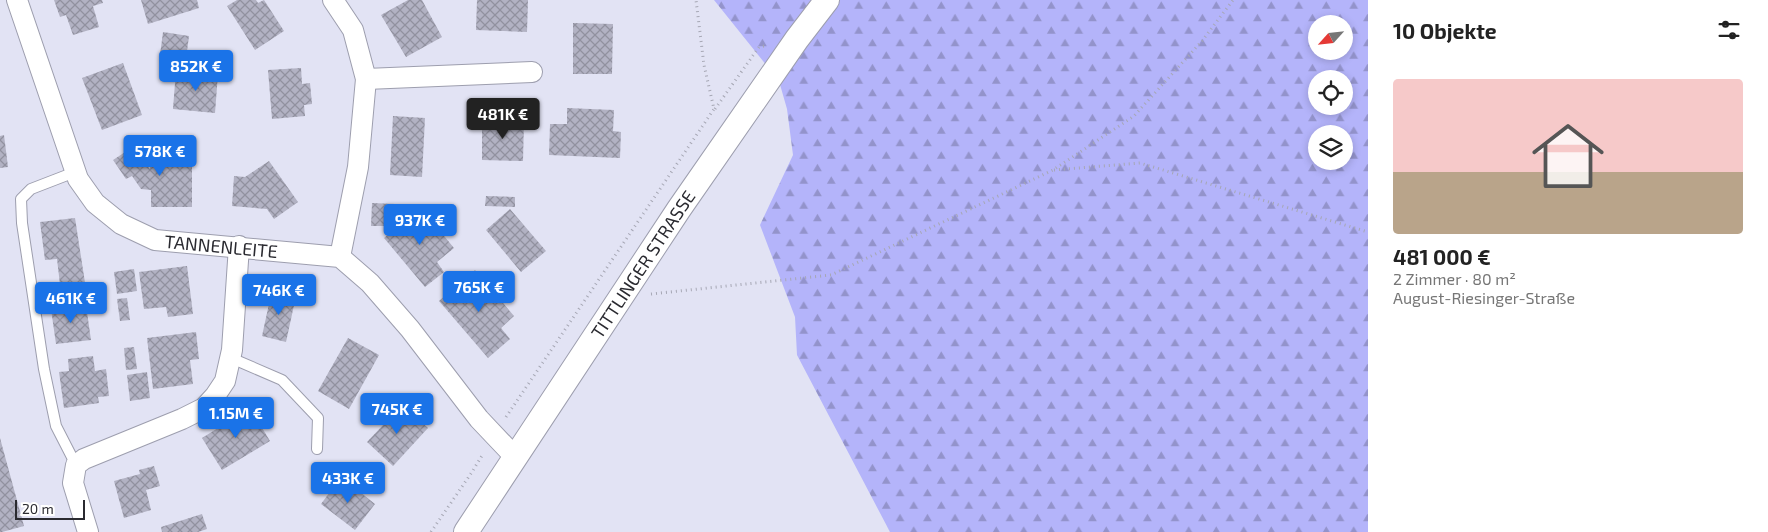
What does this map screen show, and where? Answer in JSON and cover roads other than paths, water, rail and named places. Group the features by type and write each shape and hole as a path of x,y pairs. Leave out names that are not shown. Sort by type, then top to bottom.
{"street":[{"name":"TANNENLEITE","path":"17,0 78,179 95,203 121,224 154,240 239,246 340,257"},
{"path":"333,0 353,30 366,79 358,167 340,257 370,283 410,329 480,419 516,458"},
{"name":"TITTLINGER STRASSE","path":"466,532 679,209 797,39 827,0"},
{"path":"366,79 532,72"},
{"path":"88,532 73,483 76,465 84,459 153,432 204,408 225,381 231,358 239,246"}],"lane":[{"path":"75,172 30,189 21,199 22,223 48,388 56,426 76,465"},
{"path":"231,358 282,380 318,418 317,449"}]}
